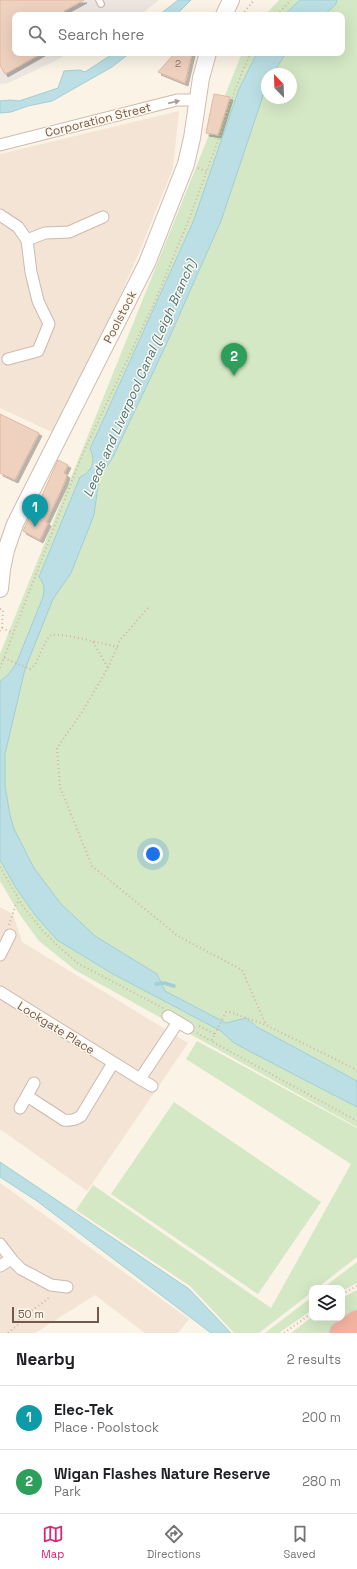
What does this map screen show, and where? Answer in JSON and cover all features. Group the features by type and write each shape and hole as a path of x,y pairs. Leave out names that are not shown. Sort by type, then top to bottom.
{"highway":[{"path":"340,1333 357,1321"}],"main road":[{"name":"Poolstock","path":"0,588 1,571 10,536 15,524 147,263 186,164 192,138 197,100 207,56"}],"street":[{"name":"Corporation Street","path":"0,146 177,100 197,100"},
{"path":"0,215 18,227 27,240 31,272 38,301 49,324 38,351 8,359"},
{"path":"27,240 45,233 69,232 103,217"},
{"path":"0,955 10,935"},
{"name":"Lockgate Place","path":"0,992 152,1086"},
{"path":"168,1016 188,1028"},
{"path":"140,1079 178,1022"},
{"path":"27,1096 64,1120 69,1121 77,1119 81,1116 113,1063"},
{"path":"20,1108 34,1083"},
{"path":"0,1244 11,1259 21,1269 51,1288 67,1287"},
{"path":"0,1266 11,1259"}],"path":[{"path":"244,12 254,0"},
{"path":"280,12 291,0"},
{"path":"0,668 38,574 80,460 155,301 188,222 218,142 229,106 250,56"},
{"path":"148,608 120,640 108,668 82,712 57,748 60,787 92,866 178,936 242,970 266,1025"},
{"path":"0,609 3,610 1,630 13,633"},
{"path":"4,657 30,669 35,665 50,636 66,636 118,647"},
{"path":"93,642 108,668"},
{"path":"10,935 9,924 16,904 19,901"},
{"path":"215,1034 226,1012 230,1012 266,1025 357,1070"},
{"path":"188,1028 211,1042"},
{"path":"345,1292 357,1286"},
{"path":"8,1333 20,1323 18,1320 48,1299 51,1288"},
{"path":"284,1333 309,1315"}],"shaded area":[{"path":"0,0 159,0 144,12 12,12 12,56 64,56 8,83 0,84"},
{"path":"179,111 173,168 141,248 108,323 52,432 0,408 0,154"},
{"path":"0,907 13,914 22,942 188,1043 87,1191 0,1129"},
{"path":"0,1183 189,1319 178,1333 145,1333 95,1295 35,1333 0,1333"}],"green space":[{"path":"279,0 357,0 357,1127 75,970 39,941 20,915 0,881 0,654 241,56 345,56 345,12 268,12"},
{"path":"197,1041 357,1128 357,1257 321,1285 309,1285 309,1294 259,1333 234,1333 190,1286 76,1210 93,1185 271,1308 351,1164 186,1059"},
{"path":"174,1102 321,1202 258,1294 111,1194"},
{"path":"357,1262 357,1283 345,1289 345,1285 327,1285"},
{"path":"357,1290 357,1313 328,1333 291,1333 309,1319 309,1321 345,1321 345,1296"},
{"path":"309,1299 309,1312 279,1333 265,1333"}],"water":[{"path":"178,0 191,0 179,12 163,12"},
{"path":"300,0 337,0 336,4 327,12 287,12"},
{"path":"109,56 126,56 112,67 52,101 28,106 11,112 0,113 0,101 19,101 58,88 64,71 80,70 85,72"},
{"name":"Leeds and Liverpool Canal (Leigh Branch)","path":"256,56 284,56 277,68 261,68 261,102 221,221 166,345 113,457 99,479 94,515 71,573 53,599 25,669 5,754 5,786 10,815 14,829 34,868 61,904 95,936 157,974 165,991 226,1023 246,1018 257,1027 357,1081 357,1107 247,1050 233,1042 221,1031 113,974 57,940 35,915 16,888 0,860 0,681 8,675 16,664 43,597 44,586 39,577 80,477 84,475 92,466 93,458 90,449 193,222 239,89"},
{"path":"0,1162 189,1289 231,1333 211,1333 37,1201 0,1177"}],"building":[{"path":"0,0 84,0 64,11 65,12 12,12 12,56 37,56 5,74 0,65"},
{"path":"172,56 191,56 185,83 158,72"},
{"path":"214,94 230,97 218,135 206,133"},
{"path":"0,414 39,433 15,480 0,473"},
{"path":"58,460 68,465 64,473 67,475 46,522 48,523 40,540 23,531 34,508 36,509"}],"waterway":[{"path":"156,984 164,983 174,986"}],"place":[{"name":"Wigan Flashes Nature Reserve","path":"234,376"},
{"name":"Elec-Tek","path":"35,527"}]}
